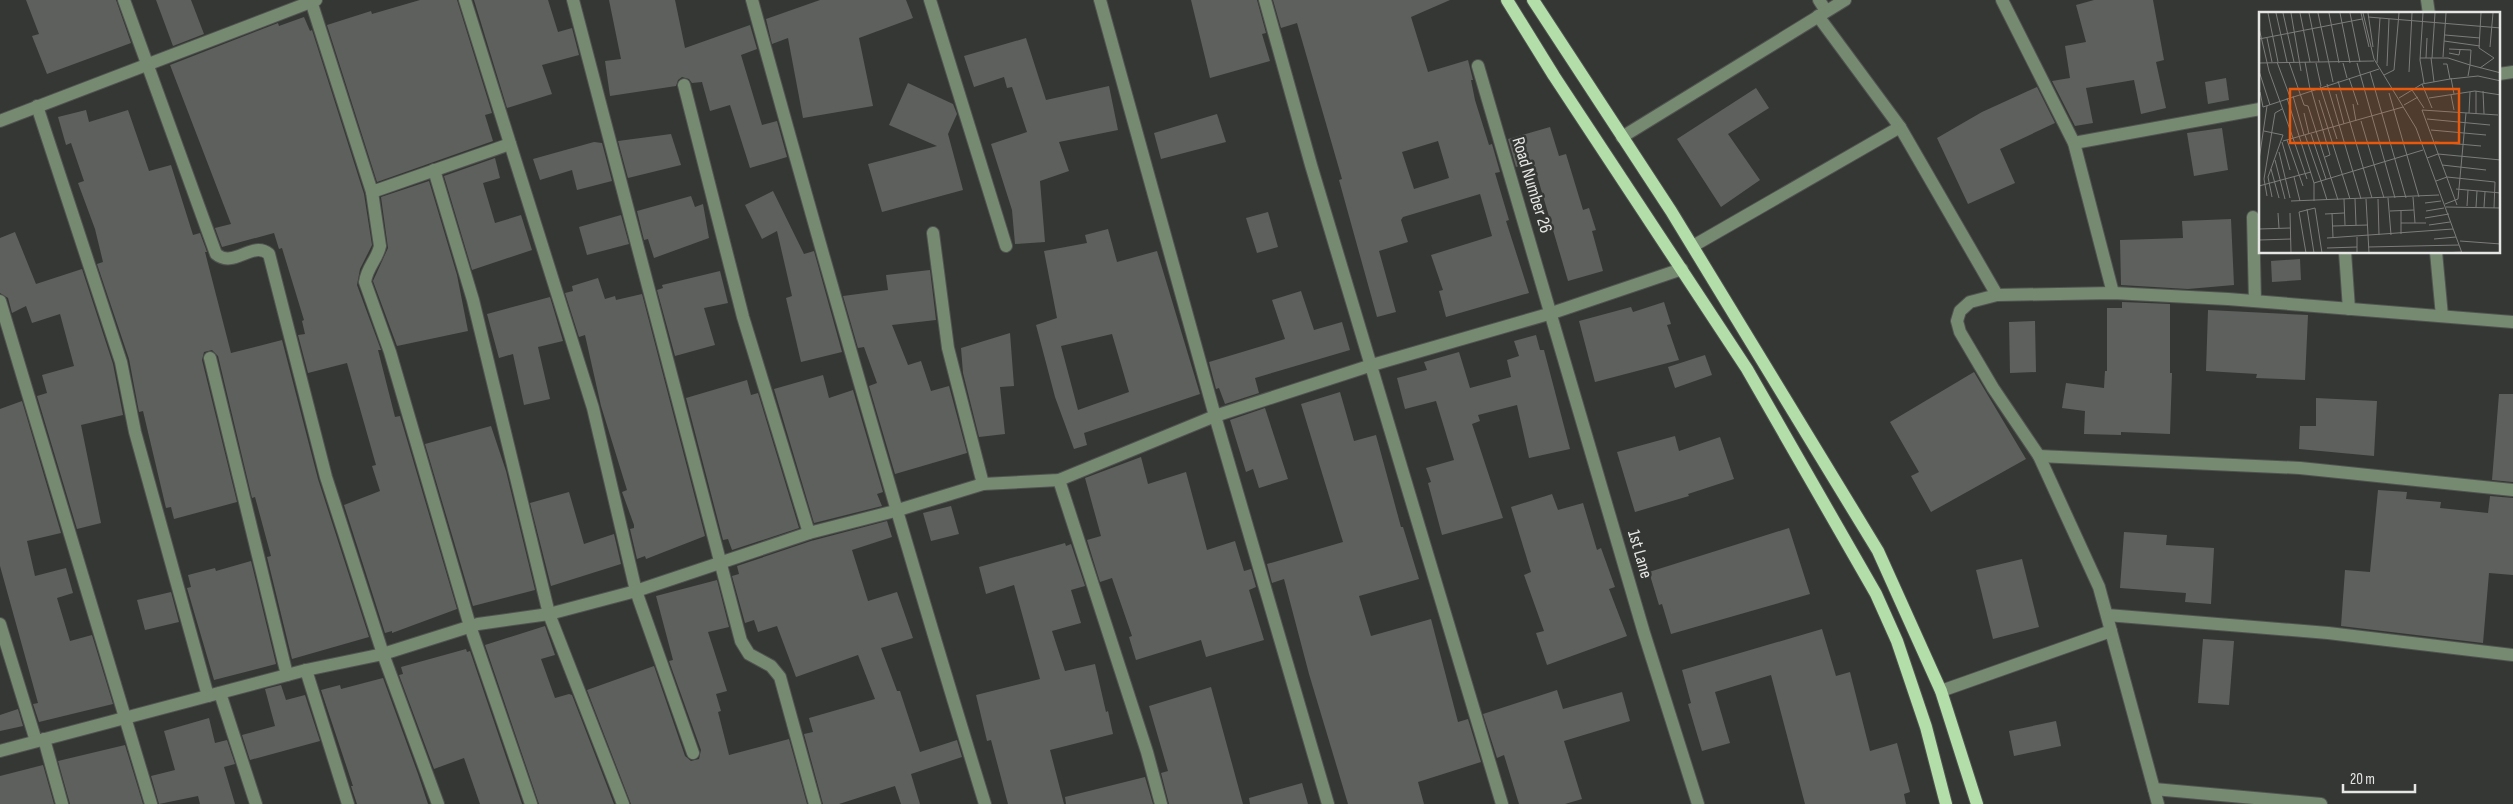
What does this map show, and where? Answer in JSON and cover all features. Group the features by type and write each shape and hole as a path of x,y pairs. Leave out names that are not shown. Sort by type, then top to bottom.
{"main road":[{"path":"1506,0 1747,369 1866,576 1897,640 1926,727 1946,804"},
{"path":"1533,0 1693,246 1878,551 1941,691 1977,804"},
{"path":"1866,576 1886,568"}],"street":[{"path":"124,0 216,254 222,259 231,260 256,250 265,250 269,254 326,476 383,654 438,804"},
{"path":"465,0 593,408 636,591 693,753"},
{"path":"573,0 722,562 741,641 749,654 771,666 780,677 815,804"},
{"path":"752,0 800,179 895,511 985,804"},
{"path":"930,0 1006,246"},
{"path":"1100,0 1216,416 1328,804"},
{"path":"1265,0 1311,165 1502,804"},
{"path":"1622,137 1821,9 1845,0"},
{"path":"2002,0 2074,143 2113,294"},
{"path":"0,121 291,4 313,1 372,192 380,246 378,254 366,271 365,282 390,352 470,626 531,804"},
{"path":"1821,9 1900,128 1997,295"},
{"name":"Road Number 26","path":"1478,66 1552,313"},
{"path":"2500,74 2513,72"},
{"path":"684,85 743,317 809,534"},
{"path":"37,106 121,362 135,432 214,694 256,804"},
{"path":"2074,143 2259,109"},
{"path":"1693,246 1900,128"},
{"path":"372,192 510,144"},
{"path":"434,170 473,300 549,614 623,804"},
{"path":"2253,217 2255,301"},
{"path":"933,232 948,348 983,484"},
{"path":"2345,254 2348,309"},
{"path":"2436,254 2442,316"},
{"path":"0,751 306,670 383,654 470,626 549,614 636,591 809,534 895,511 983,484 1059,480 1216,416 1372,365 1552,313 1682,269"},
{"path":"2158,804 2099,587 2039,456 1993,388 1960,332 1957,320 1960,311 1970,302 1997,295 2113,294 2255,301 2513,322"},
{"path":"0,301 151,804"},
{"name":"1st Lane","path":"1552,313 1644,633 1698,804"},
{"path":"210,358 287,675"},
{"path":"2039,456 2300,468 2513,490"},
{"path":"1059,480 1147,752 1161,804"},
{"path":"2107,615 2328,633 2513,655"},
{"path":"0,624 62,804"},
{"path":"1941,691 2111,631"},
{"path":"306,670 348,804"},
{"path":"2154,789 2321,804"}],"building":[{"path":"26,0 116,0 131,43 47,74 32,36 39,34"},
{"path":"156,0 191,0 204,34 173,46"},
{"path":"420,0 457,0 492,113 485,115 493,141 377,182 327,25 371,11 372,14"},
{"path":"474,0 548,0 558,32 572,28 579,55 542,65 552,94 507,108"},
{"path":"609,0 675,0 685,48 750,25 757,49 741,55 762,125 777,121 787,157 750,168 730,105 710,111 702,82 692,83 689,79 682,77 678,80 676,86 610,96 605,61 621,59"},
{"path":"820,0 906,0 913,18 859,38 873,106 803,118 788,38 772,44 766,19"},
{"path":"1191,0 1257,0 1266,33 1262,34 1270,61 1210,78"},
{"path":"1273,0 1450,0 1411,17 1428,72 1468,60 1475,100 1489,145 1492,144 1500,172 1495,173 1509,220 1506,221 1529,293 1446,317 1439,291 1443,290 1431,255 1492,236 1480,194 1403,217 1401,220 1408,242 1379,251 1396,312 1377,317 1339,180 1342,179 1297,23 1281,28","holes":["1438,141 1449,178 1414,189 1402,152"]},
{"path":"2094,0 2153,0 2164,60 2156,62 2166,108 2141,114 2134,80 2086,88 2093,123 2075,126 2052,81 2070,78 2065,46 2086,42 2076,5"},
{"path":"304,17 310,31 312,30 364,194 372,245 360,269 357,285 381,350 378,350 395,417 400,416 457,609 392,633 392,631 385,633 344,505 380,491 372,466 376,465 347,363 308,373 298,335 305,334 302,321 304,320 282,248 279,249 274,233 222,247 215,228 231,224 170,65 278,23 279,26"},
{"path":"1026,38 1046,100 1109,86 1118,130 1059,142 1069,171 1040,181 1045,242 1015,244 1012,210 991,144 1027,132 1012,87 1007,88 1004,77 974,87 964,56"},
{"path":"2226,78 2229,100 2208,104 2205,82"},
{"path":"908,83 953,104 957,114 948,134 963,190 882,212 868,164 937,146 889,125"},
{"path":"2037,87 2055,123 2000,149 2015,183 1968,204 1937,138 1982,112"},
{"path":"1756,88 1769,108 1728,134 1760,180 1721,207 1677,139"},
{"path":"86,110 89,122 128,110 149,171 171,165 193,235 200,233 207,252 205,252 231,353 282,340 318,479 369,637 292,659 267,557 271,556 255,497 252,498 218,356 212,350 204,352 202,360 237,502 174,519 171,507 166,508 143,411 139,412 129,359 97,264 103,262 95,229 78,183 84,181 71,143 66,145 58,117"},
{"path":"1217,114 1226,142 1161,159 1154,133"},
{"path":"1550,127 1559,156 1566,154 1583,210 1589,208 1596,230 1592,231 1603,271 1568,281 1533,162 1516,167 1508,139"},
{"path":"2222,128 2228,170 2194,176 2187,133"},
{"path":"671,134 681,165 628,178 618,141"},
{"path":"594,142 602,143 612,181 577,190 572,170 540,180 533,159"},
{"path":"495,158 500,178 483,183 495,223 521,215 532,250 472,270 444,176"},
{"path":"429,181 457,275 468,331 397,346 373,281 388,248 381,197"},
{"path":"773,191 804,254 814,251 842,352 801,362 786,298 792,296 777,231 762,239 745,205"},
{"path":"691,196 695,207 703,204 709,238 654,258 648,239 644,240 637,211"},
{"path":"1268,212 1278,247 1257,253 1246,218"},
{"path":"621,215 629,244 587,255 579,227"},
{"path":"2231,219 2234,285 2188,289 2121,285 2120,240 2183,238 2182,221"},
{"path":"1108,229 1117,262 1157,251 1200,394 1084,433 1087,445 1074,449 1055,397 1036,325 1057,318 1044,251 1087,243 1085,235","holes":["1112,334 1129,392 1078,410 1061,346"]},
{"path":"15,232 36,284 82,269 113,364 123,415 81,425 101,523 77,529 37,396 47,393 42,375 74,366 60,314 32,323 26,306 12,313 8,298 0,293 0,238"},
{"path":"2300,259 2301,280 2272,282 2271,261"},
{"path":"930,270 936,320 892,325 908,365 921,361 931,391 949,386 967,453 895,474 869,386 877,383 864,347 858,348 843,296 888,290 886,275"},
{"path":"720,271 728,303 704,308 715,345 675,356 657,290 663,288 662,285"},
{"path":"598,278 605,299 615,296 616,300 642,294 705,536 646,559 645,556 637,559 630,529 634,528 634,525 622,492 627,490 601,406 585,335 579,337 565,293 573,291 572,286"},
{"path":"1301,291 1314,330 1342,322 1350,350 1255,378 1259,393 1225,404 1219,388 1216,389 1209,362 1285,339 1272,300"},
{"path":"550,297 563,341 538,347 550,399 524,405 513,354 499,358 487,314"},
{"path":"1664,302 1671,324 1667,325 1679,360 1595,382 1579,321 1631,307 1633,312"},
{"path":"2122,302 2170,304 2170,373 2172,373 2170,434 2121,432 2121,435 2084,434 2085,411 2062,408 2066,383 2104,388 2105,371 2107,371 2107,308 2122,308"},
{"path":"2208,310 2308,315 2305,380 2256,378 2257,374 2206,371"},
{"path":"2035,321 2036,372 2010,373 2009,322"},
{"path":"1010,333 1014,386 1000,387 1005,434 979,437 963,373 961,348"},
{"path":"1536,335 1540,350 1544,350 1570,449 1529,458 1517,405 1478,415 1480,421 1472,424 1503,518 1442,535 1428,483 1431,482 1426,468 1454,460 1436,401 1405,409 1397,378 1427,370 1424,362 1459,352 1470,388 1511,377 1507,360 1519,356 1514,341"},
{"path":"1705,355 1712,375 1675,388 1668,367"},
{"path":"1974,372 2026,459 1931,512 1911,476 1919,472 1890,422"},
{"path":"823,375 829,398 853,390 883,492 877,494 882,506 814,523 774,389"},
{"path":"747,380 751,395 758,393 799,528 732,550 728,539 723,540 686,398"},
{"path":"1340,392 1354,441 1376,435 1401,527 1403,527 1419,579 1359,596 1371,636 1431,619 1458,722 1468,719 1481,762 1418,782 1424,804 1348,804 1309,674 1284,579 1272,583 1267,564 1343,542 1301,404"},
{"path":"2499,394 2513,394 2513,482 2492,480"},
{"path":"2316,398 2377,401 2374,456 2299,449 2300,426 2316,426"},
{"path":"22,401 61,533 27,541 35,576 66,568 73,593 57,598 70,641 92,635 113,704 39,722 33,704 38,703 0,566 0,409"},
{"path":"1265,408 1288,479 1259,488 1253,469 1246,472 1230,420"},
{"path":"491,426 506,471 535,590 473,606 425,444"},
{"path":"1675,436 1679,451 1720,437 1734,479 1688,494 1689,496 1635,512 1617,452"},
{"path":"1141,457 1148,484 1186,472 1207,550 1235,541 1244,571 1251,569 1256,587 1249,590 1264,640 1206,657 1201,640 1136,660 1129,637 1132,636 1112,578 1100,582 1087,540 1101,536 1085,478"},
{"path":"2378,490 2407,492 2406,499 2441,502 2440,508 2488,513 2490,496 2513,498 2513,575 2489,573 2483,643 2341,626 2345,570 2370,572"},
{"path":"569,492 584,544 614,534 621,564 551,586 530,503"},
{"path":"1552,494 1558,510 1583,503 1597,550 1601,548 1615,587 1609,589 1627,636 1547,665 1536,633 1544,631 1524,575 1531,572 1511,507"},
{"path":"951,506 959,534 931,541 923,513"},
{"path":"887,521 892,537 852,550 868,601 897,592 913,638 881,648 897,691 900,691 920,752 957,740 962,757 911,774 920,804 901,804 895,786 839,804 823,804 804,734 813,732 809,718 875,699 858,655 796,677 777,626 758,632 754,620 745,623 732,576 739,574 737,566 811,541"},
{"path":"1789,528 1810,594 1671,634 1662,604 1659,605 1649,572"},
{"path":"2124,532 2167,535 2166,545 2214,548 2211,604 2185,602 2186,593 2120,588"},
{"path":"1065,543 1066,546 1071,544 1085,586 1071,590 1081,623 1052,631 1065,671 1095,664 1113,734 1050,750 1064,804 1008,804 991,740 987,741 976,695 1040,679 1014,585 986,594 979,567"},
{"path":"2022,559 2039,627 1993,639 1976,570"},
{"path":"251,561 276,664 214,680 187,588 191,587 188,575 215,568 216,571"},
{"path":"717,580 729,627 708,632 727,691 716,694 721,711 718,712 729,755 789,739 807,804 631,804 587,690 654,666 685,756 691,761 699,759 701,750 669,661 673,660 656,596"},
{"path":"171,592 179,622 145,630 137,600"},
{"path":"545,626 555,655 541,659 555,698 569,694 572,695 614,804 539,804 485,645"},
{"path":"1822,629 1836,676 1850,672 1870,751 1897,743 1910,792 1904,794 1906,804 1805,804 1771,675 1715,692 1730,743 1702,751 1688,704 1691,703 1682,670"},
{"path":"2203,639 2234,641 2229,705 2198,703"},
{"path":"466,649 467,652 470,651 522,804 480,804 464,758 434,769 399,675 403,674 401,667"},
{"path":"383,678 428,804 357,804 351,786 353,786 321,690 340,685 341,689"},
{"path":"281,685 286,700 305,695 320,741 250,760 242,735 275,726 265,689"},
{"path":"1211,687 1243,804 1169,804 1161,773 1168,771 1149,706"},
{"path":"1557,690 1563,709 1622,692 1630,721 1564,741 1582,799 1565,804 1519,804 1504,755 1497,758 1483,714"},
{"path":"18,709 23,726 0,731 0,715"},
{"path":"209,718 215,743 227,740 235,764 224,767 235,804 200,804 198,796 159,804 151,776 175,770 164,731"},
{"path":"2056,721 2061,746 2014,756 2009,731"},
{"path":"125,745 143,804 70,804 58,761"},
{"path":"43,765 54,804 0,804 0,776"},
{"path":"1145,777 1153,804 1066,804 1065,797"},
{"path":"1302,783 1308,804 1250,804 1249,798"}]}
